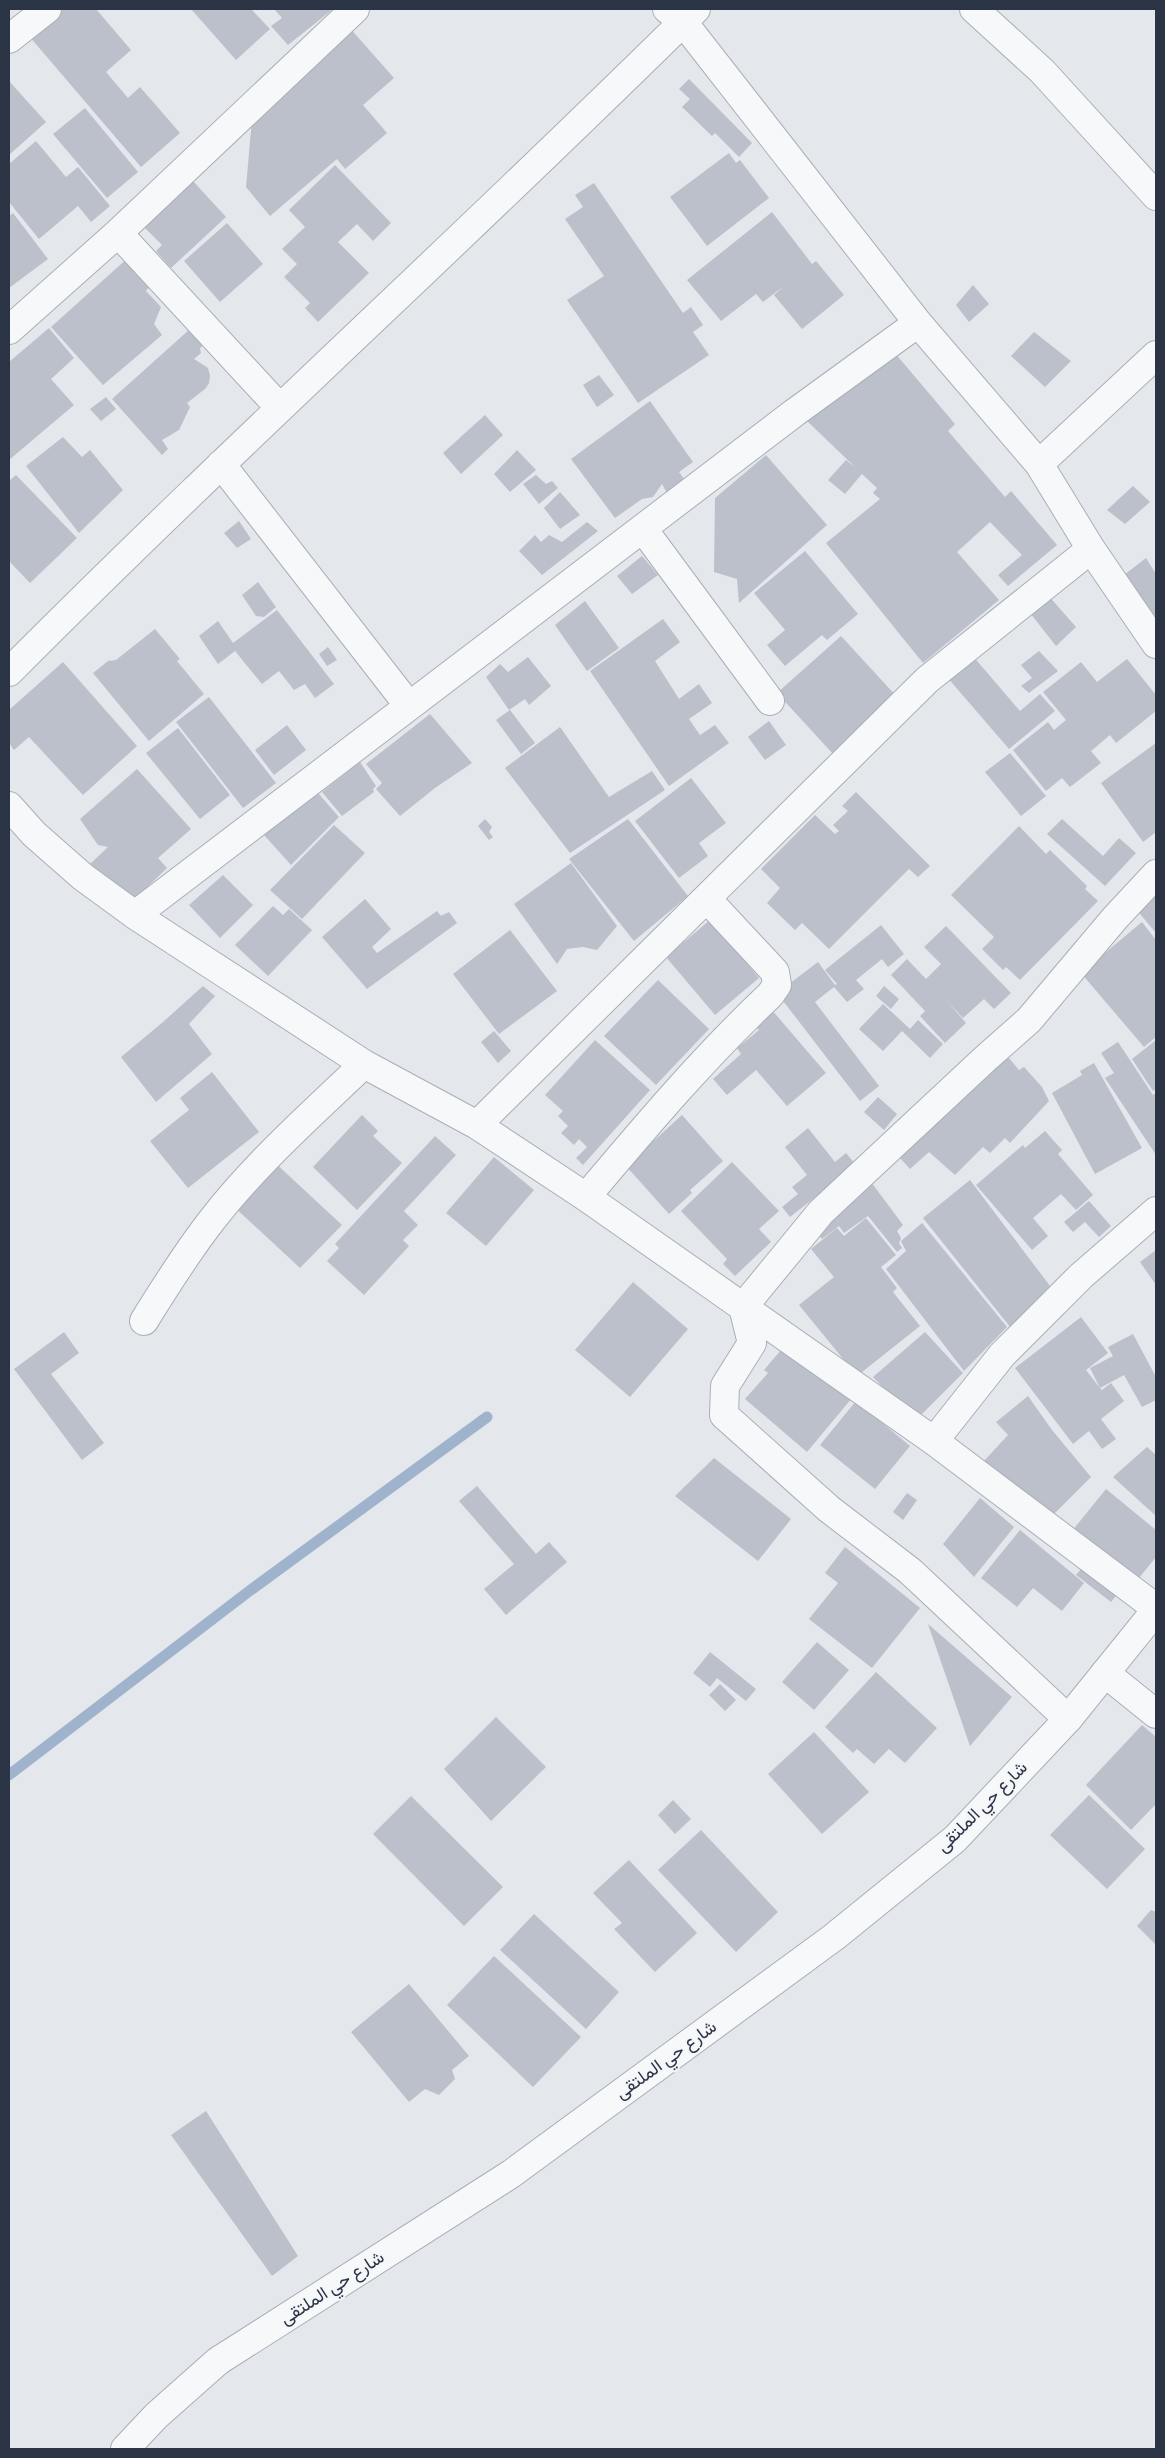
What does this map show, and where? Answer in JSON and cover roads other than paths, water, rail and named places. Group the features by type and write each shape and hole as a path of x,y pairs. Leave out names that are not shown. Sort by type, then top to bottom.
{"street":[{"path":"9,39 47,9"},
{"path":"9,330 118,233 355,9"},
{"path":"974,9 1042,72 1156,196"},
{"path":"9,672 133,547 280,408 682,13 918,323 1039,464 1091,549 1156,644"},
{"path":"118,233 280,408"},
{"path":"135,915 643,529 918,323"},
{"path":"1039,464 1156,356"},
{"path":"221,464 410,706"},
{"path":"643,529 770,701"},
{"path":"477,1125 927,680 1091,549"},
{"path":"9,806 34,834 83,877 135,915 364,1064 477,1125 586,1197 934,1441 1156,1609"},
{"path":"743,1307 821,1212 986,1058 1030,1020 1115,918 1156,874"},
{"path":"586,1197 685,1081 720,1043 770,996 777,985 775,972 707,899"},
{"path":"144,1321 172,1276 213,1218 263,1162 364,1064"},
{"path":"934,1441 1002,1356 1081,1276 1156,1211"},
{"path":"743,1307 752,1343 725,1386 724,1415 829,1509 910,1571 1068,1719"},
{"name":"شارع حي الملتقى","path":"125,2449 156,2416 218,2361 511,2174 834,1937 955,1839 1068,1719 1156,1609"},
{"path":"1105,1672 1156,1714"}],"waterway":[{"path":"9,1775 248,1592 487,1417"}]}
